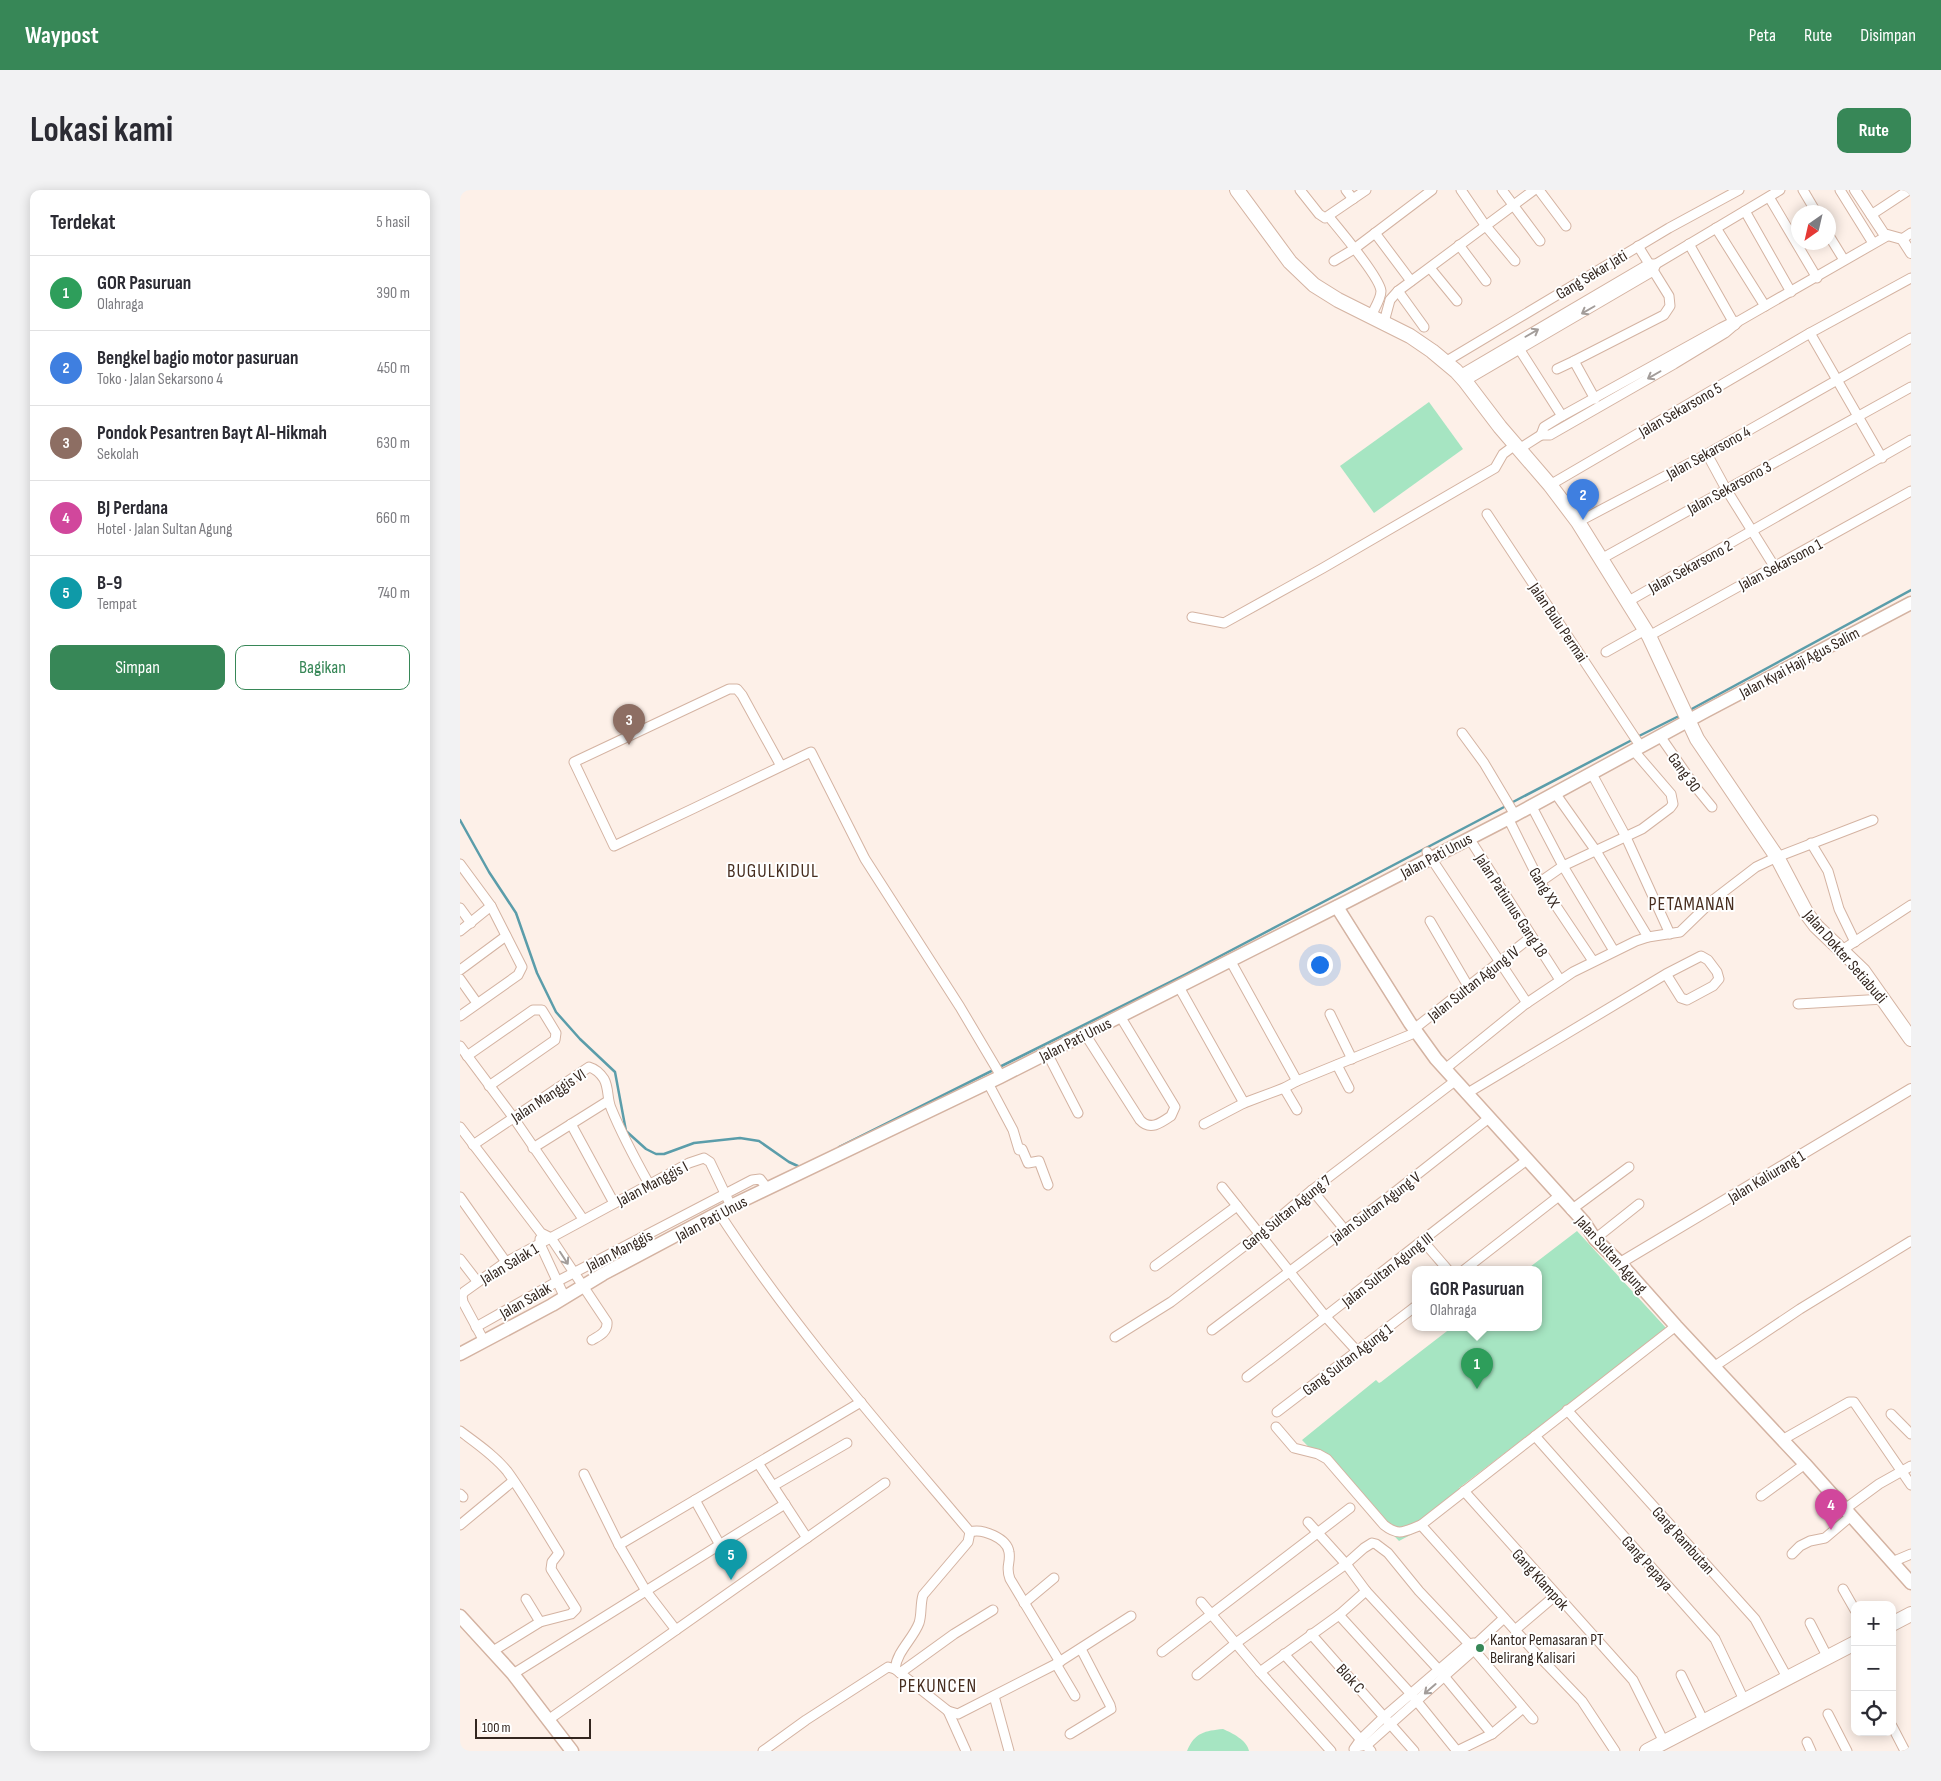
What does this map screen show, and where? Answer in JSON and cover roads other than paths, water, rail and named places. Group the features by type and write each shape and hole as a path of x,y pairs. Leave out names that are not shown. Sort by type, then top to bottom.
{"main road":[{"name":"Jalan Dokter Setiabudi","path":"1237,190 1290,262 1314,285 1410,336 1463,378 1486,410 1550,485 1578,522 1647,633 1697,739 1770,847 1807,914 1816,926 1863,971 1911,1039"},
{"name":"Jalan Kyai Haji Agus Salim","path":"1685,716 1911,603"},
{"name":"Jalan Pati Unus","path":"460,1354 480,1334 578,1280 720,1213 728,1201 988,1083 998,1072 1046,1053 1337,907 1429,855 1468,838 1510,810 1531,805 1592,774 1637,746 1660,736 1685,716"},
{"name":"Jalan Sultan Agung","path":"1337,907 1415,1030 1440,1064 1571,1210 1584,1222 1596,1239 1805,1464 1911,1584"},
{"path":"460,1616 513,1674 572,1751"},
{"path":"1896,1622 1910,1617"},
{"path":"1647,1751 1745,1702 1851,1645"}],"street":[{"path":"1300,190 1319,214 1325,218 1366,190"},
{"path":"1346,190 1353,199"},
{"path":"1334,260 1375,233 1432,190"},
{"path":"1461,190 1485,225 1515,261"},
{"path":"1502,190 1540,241"},
{"path":"1384,322 1390,300 1398,291 1534,190"},
{"path":"1539,190 1566,226"},
{"name":"Gang Sekar Jati","path":"1445,362 1638,246 1739,190"},
{"path":"1463,378 1780,190"},
{"path":"1803,190 1812,205"},
{"path":"1840,190 1873,243"},
{"path":"1855,190 1884,234 1902,239 1911,233"},
{"path":"1871,215 1906,191"},
{"path":"1769,197 1816,278"},
{"path":"1744,211 1791,292"},
{"path":"1329,217 1354,248 1380,286 1380,296 1371,316"},
{"path":"1716,228 1765,306"},
{"path":"1375,233 1411,281"},
{"path":"1192,617 1224,623 1495,468 1503,454 1541,435 1550,435 1610,396 1887,236"},
{"path":"1902,239 1911,253"},
{"path":"1689,244 1736,323"},
{"path":"1460,245 1486,281"},
{"path":"1557,370 1664,315 1668,310 1670,306 1669,296 1653,267 1638,246"},
{"path":"1836,247 1844,260"},
{"path":"1430,268 1457,301"},
{"name":"Jalan Sekarsono 5","path":"1550,485 1810,333 1911,278"},
{"path":"1398,291 1424,326"},
{"path":"1380,296 1390,300"},
{"path":"1810,333 1882,458"},
{"name":"Jalan Sekarsono 4","path":"1578,522 1707,454 1911,338"},
{"path":"1517,347 1562,416"},
{"path":"1574,361 1594,399"},
{"name":"Jalan Sekarsono 3","path":"1601,559 1911,386"},
{"path":"1541,435 1544,427 1562,416 1594,399 1610,396"},
{"path":"1752,531 1911,440"},
{"path":"1707,454 1726,489 1774,566"},
{"name":"Jalan Sekarsono 1","path":"1606,652 1647,633 1911,492"},
{"name":"Jalan Bulu Permai","path":"1487,514 1631,730 1637,746 1671,794 1673,804 1670,808 1642,828 1625,836"},
{"name":"Jalan Sekarsono 2","path":"1627,602 1752,531"},
{"path":"782,766 737,689 729,689 574,762 614,846 782,766 811,752 865,859 960,1007 998,1072"},
{"name":"Gang XX","path":"1462,733 1484,763 1510,810 1540,882 1590,957"},
{"name":"Gang 30","path":"1660,736 1694,785 1712,807"},
{"path":"1592,774 1625,836 1670,934"},
{"path":"1555,793 1596,851 1648,937"},
{"path":"1531,805 1563,866 1611,945"},
{"path":"1440,1064 1473,1044 1524,999 1558,976 1611,945 1680,932 1713,900 1756,867 1770,847 1811,843 1873,820"},
{"path":"1540,882 1563,866 1625,836"},
{"name":"Jalan Patiunus Gang 18","path":"1468,838 1558,976"},
{"path":"1811,843 1828,871 1839,909 1855,942"},
{"path":"1429,855 1524,999"},
{"path":"460,864 491,906 522,964 518,975 460,1016"},
{"path":"1842,950 1911,905"},
{"path":"460,931 491,906"},
{"path":"460,908 471,923"},
{"path":"1430,921 1468,986"},
{"path":"460,970 506,936"},
{"name":"Jalan Sultan Agung IV","path":"1204,1124 1244,1104 1352,1059 1415,1030 1531,937"},
{"path":"1466,1094 1666,974 1701,956 1708,960 1717,972 1719,979 1713,986 1687,1000 1681,998 1666,974"},
{"path":"1230,960 1297,1081"},
{"path":"460,979 477,1003"},
{"path":"1179,987 1244,1104"},
{"path":"1798,1004 1884,999"},
{"path":"467,1056 533,1010 538,1008 542,1010 557,1037 550,1044 489,1086"},
{"path":"1330,1014 1352,1059"},
{"path":"1084,1034 1140,1120 1145,1125 1154,1126 1171,1116 1174,1107 1120,1016"},
{"path":"460,1046 513,1117 583,1219"},
{"path":"1046,1053 1078,1112"},
{"path":"1337,1065 1349,1088"},
{"name":"Jalan Manggis VI","path":"472,1145 589,1067 599,1073 605,1080 608,1101"},
{"name":"Gang Sultan Agung 7","path":"1115,1337 1171,1302 1260,1234 1312,1190 1455,1081"},
{"path":"988,1083 1013,1130 1019,1150 1022,1149 1028,1163 1039,1161 1048,1185"},
{"path":"1284,1088 1297,1110"},
{"name":"Jalan Kaliurang 1","path":"1620,1263 1911,1089"},
{"path":"533,1148 608,1101 626,1142 649,1184"},
{"name":"Jalan Sultan Agung V","path":"1212,1330 1489,1118"},
{"path":"571,1124 614,1203"},
{"path":"460,1127 463,1139 472,1145 541,1233 551,1238 607,1322 603,1333 592,1340"},
{"name":"Jalan Manggis I","path":"551,1238 689,1163 704,1158 710,1162 728,1201"},
{"name":"Jalan Sultan Agung III","path":"1247,1377 1527,1160"},
{"path":"1571,1210 1629,1167"},
{"path":"1222,1187 1325,1316 1357,1351"},
{"path":"1312,1190 1345,1230"},
{"path":"1469,1266 1560,1196"},
{"path":"460,1197 506,1262"},
{"name":"Jalan Manggis","path":"578,1280 728,1201"},
{"path":"1596,1239 1639,1204"},
{"path":"1155,1266 1237,1206"},
{"path":"720,1213 746,1255 860,1402 978,1532 998,1538 1008,1549 1010,1555 1006,1570 1075,1696"},
{"path":"541,1233 540,1244 561,1289"},
{"name":"Jalan Salak 1","path":"480,1334 461,1303 464,1292 506,1262 551,1238"},
{"path":"1715,1366 1800,1309 1911,1241"},
{"path":"1423,1242 1444,1266"},
{"path":"460,1259 477,1281"},
{"name":"Jalan Salak","path":"480,1334 578,1280"},
{"name":"Gang Sultan Agung 1","path":"1278,1412 1412,1309"},
{"path":"1276,1427 1294,1448 1327,1458 1384,1525 1392,1531 1400,1533 1424,1528 1570,1414 1676,1326"},
{"path":"619,1545 860,1402"},
{"path":"1782,1440 1849,1402 1854,1402 1911,1485"},
{"name":"Gang Rambutan","path":"1570,1414 1757,1622 1788,1679"},
{"path":"1891,1414 1911,1434"},
{"path":"460,1431 495,1459 513,1481 559,1553 552,1562 551,1569 576,1609 571,1614 540,1622 493,1651"},
{"name":"Gang Pepaya","path":"1537,1439 1716,1642 1745,1702"},
{"path":"773,1486 847,1443"},
{"path":"758,1463 807,1538"},
{"path":"1760,1496 1805,1464"},
{"path":"1792,1554 1800,1546 1810,1541 1825,1538 1848,1512 1879,1484 1911,1466"},
{"path":"584,1474 619,1545 646,1591 676,1630"},
{"path":"460,1525 513,1481"},
{"path":"548,1720 885,1484"},
{"name":"Gang Klampok","path":"1466,1494 1634,1683 1664,1742"},
{"path":"695,1500 720,1545"},
{"path":"513,1674 785,1504"},
{"path":"1162,1652 1350,1508"},
{"path":"1308,1522 1492,1734"},
{"path":"1424,1528 1587,1707 1615,1751"},
{"path":"898,1671 901,1653 918,1624 923,1595 978,1532"},
{"path":"1197,1676 1236,1644 1372,1543 1382,1547 1419,1590 1473,1646 1533,1719"},
{"path":"1892,1562 1911,1554"},
{"path":"1024,1603 1054,1578"},
{"path":"1843,1589 1851,1603"},
{"path":"1260,1672 1338,1615 1366,1591"},
{"path":"1515,1630 1556,1595"},
{"path":"526,1599 540,1622"},
{"path":"1201,1602 1260,1672 1331,1751"},
{"path":"898,1671 994,1610"},
{"path":"1338,1615 1414,1697 1457,1751 1492,1734 1523,1708"},
{"path":"948,1711 961,1713 1058,1663 1132,1616"},
{"path":"1354,1749 1366,1745 1388,1720 1504,1618"},
{"path":"1810,1623 1828,1658"},
{"name":"Blok C","path":"1311,1634 1414,1751"},
{"path":"1070,1734 1111,1709 1081,1649"},
{"path":"1284,1654 1366,1745"},
{"path":"763,1751 806,1720 888,1667 898,1671 948,1711 966,1751"},
{"path":"1681,1675 1704,1722"},
{"path":"994,1696 1009,1751"},
{"path":"1828,1714 1848,1751"},
{"path":"1896,1734 1905,1751"}],"waterway":[{"path":"1688,711 1911,590"},
{"path":"1637,737 1681,715"},
{"path":"1511,803 1632,740"},
{"path":"839,1147 1186,974 1506,806"},
{"path":"460,820 489,872 516,913 537,973 556,1012 580,1039 615,1072 626,1131 646,1149 656,1154 664,1154 694,1143 740,1138 759,1141 789,1162 800,1167"}],"place":[{"name":"Bengkel bagio motor pasuruan","path":"1583,520"},
{"name":"Pondok Pesantren Bayt Al-Hikmah","path":"629,745"},
{"name":"GOR Pasuruan","path":"1477,1389"},
{"name":"BJ Perdana","path":"1831,1530"},
{"name":"B-9","path":"731,1580"},
{"name":"Kantor Pemasaran PT Belirang Kalisari","path":"1480,1648"}],"district":[{"name":"BUGULKIDUL","path":"773,870"},
{"name":"PETAMANAN","path":"1692,903"},
{"name":"PEKUNCEN","path":"938,1685"}]}
